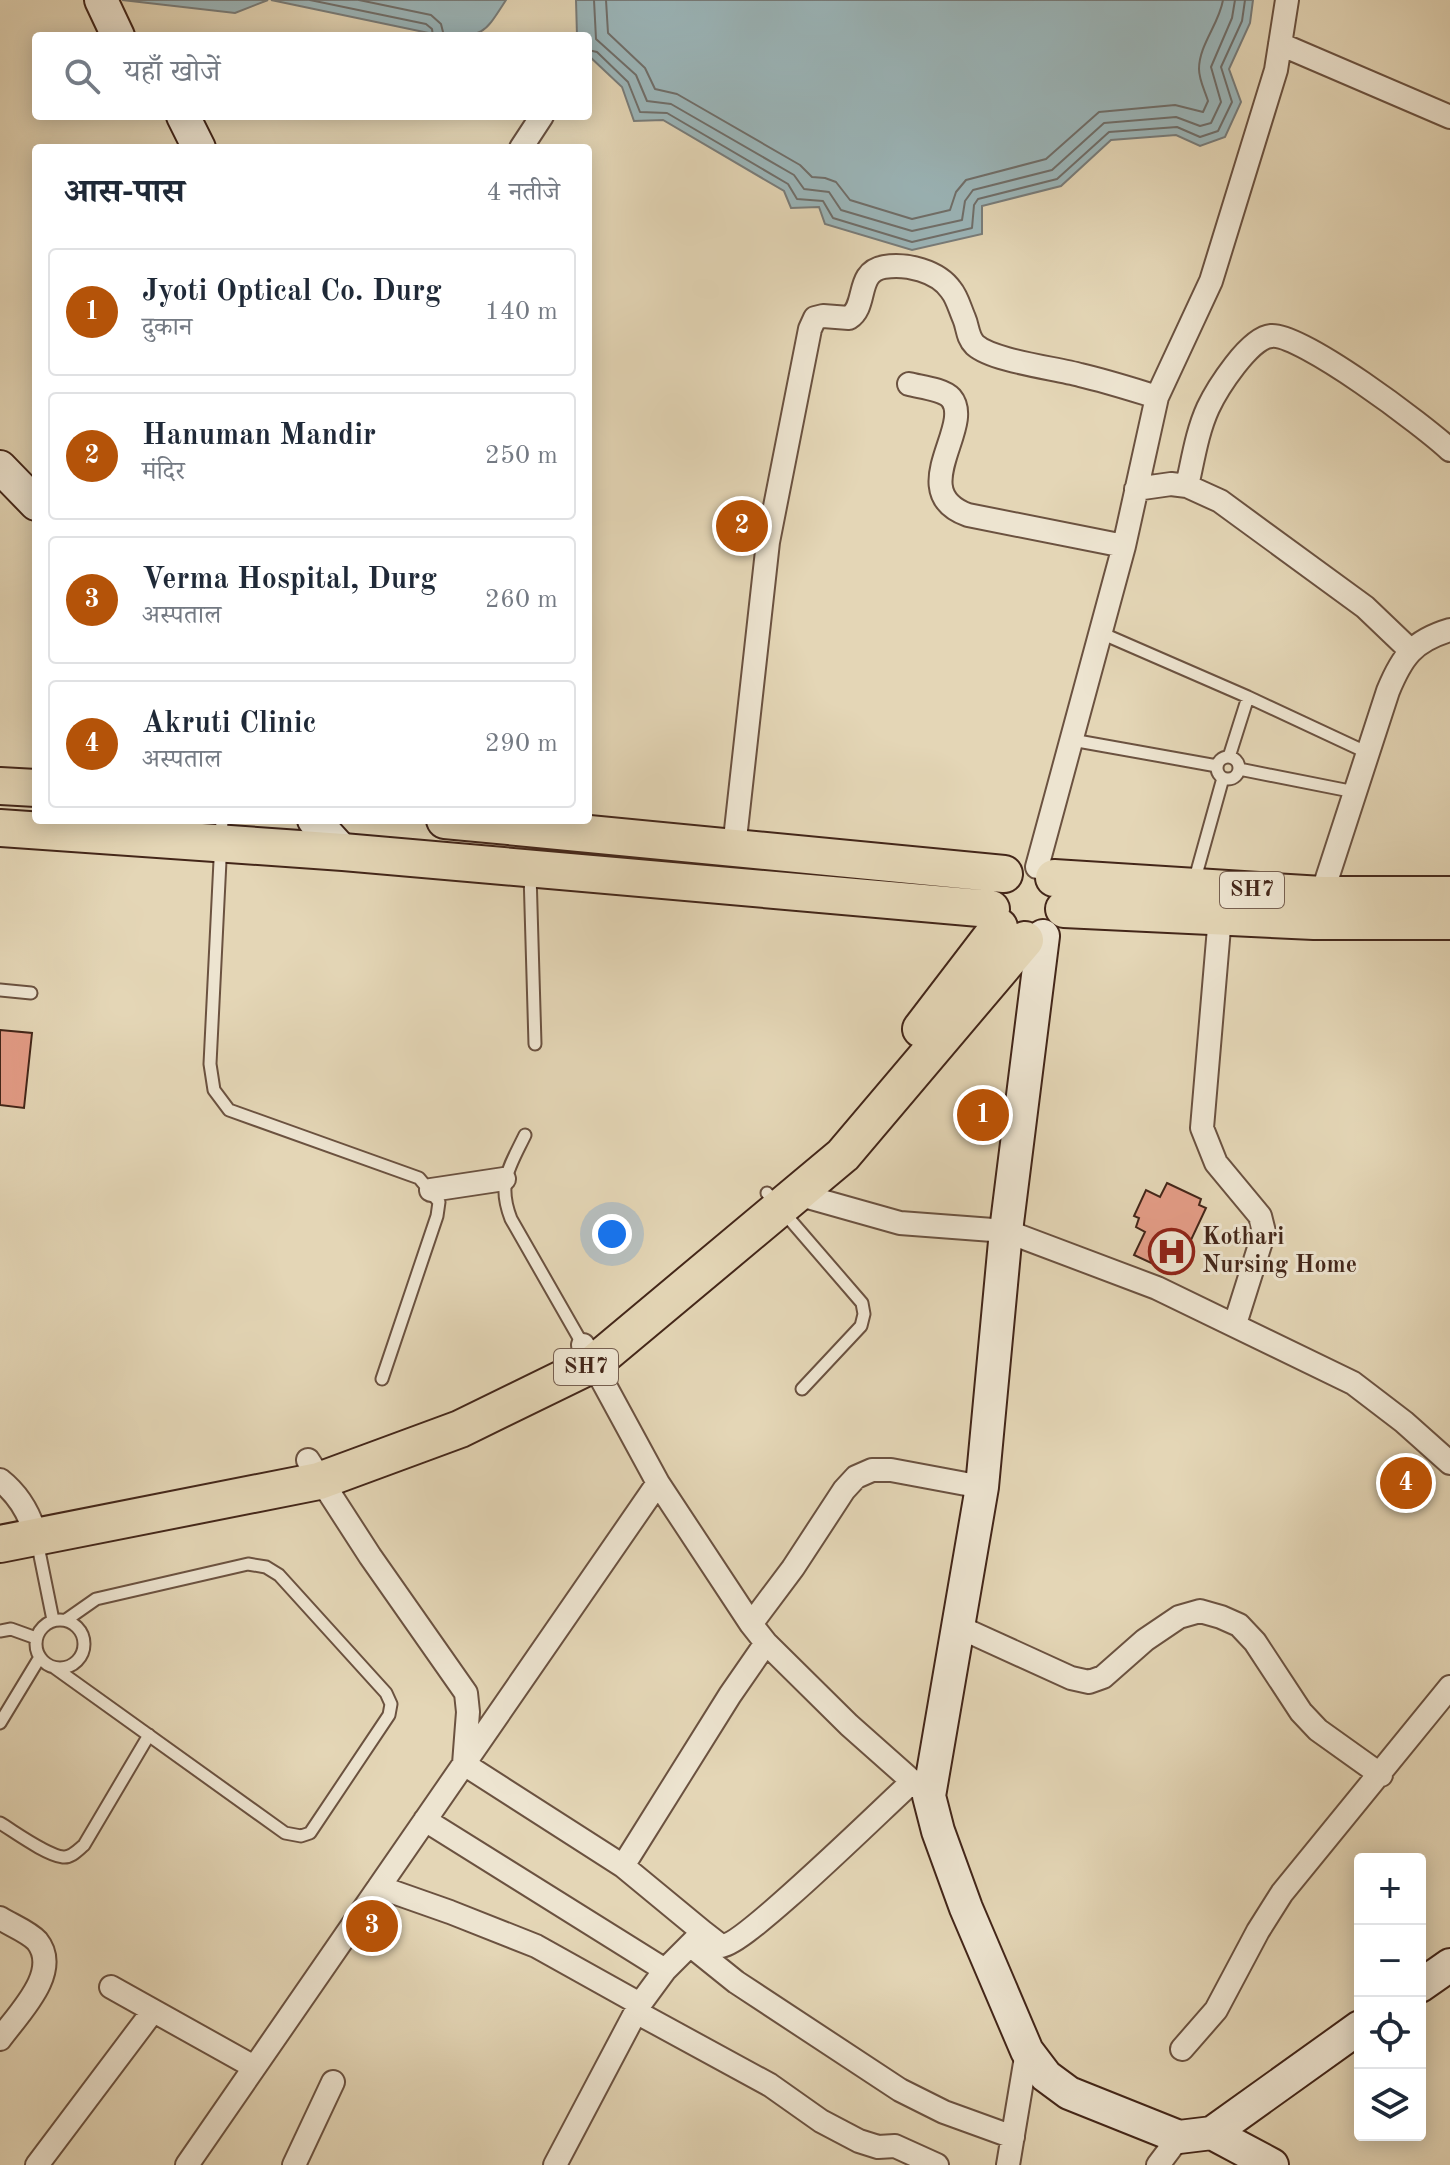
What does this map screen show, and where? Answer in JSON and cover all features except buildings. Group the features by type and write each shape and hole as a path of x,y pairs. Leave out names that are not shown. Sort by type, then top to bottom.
{"main road":[{"path":"0,786 32,788"},
{"path":"534,824 734,848 1027,905"},
{"path":"0,828 221,832 343,852 530,869 1027,905"},
{"name":"SH7","path":"0,1544 22,1527 314,1471 460,1429 588,1354 781,1198 843,1155 862,1135 1027,905 1193,886 1318,908 1450,921"},
{"name":"SH7","path":"1027,905 1220,916 1450,895"}],"street":[{"path":"101,0 116,32"},
{"path":"696,1939 721,1946 734,1943 920,1789 959,1627 982,1487 1006,1231 1027,905 1124,546 1157,397 1211,281 1276,70 1287,0"},
{"path":"1280,44 1450,117"},
{"path":"185,120 197,144"},
{"path":"524,144 539,120"},
{"path":"734,848 768,542 810,329 815,318 854,316 861,288 870,274 882,267 908,267 935,276 951,289 969,338 977,347 1001,357 1157,397"},
{"path":"1187,486 1207,409 1246,351 1260,339 1272,335 1314,350 1450,450"},
{"path":"909,384 943,393 954,404 954,422 941,477 941,492 945,502 953,509 1124,546"},
{"path":"0,467 32,500"},
{"path":"1136,489 1171,484 1187,486 1220,501 1365,607 1410,650"},
{"path":"1318,908 1399,665 1410,650 1424,640 1450,630"},
{"path":"318,824 343,852"},
{"path":"1220,916 1202,1128 1216,1163 1260,1216 1264,1232 1235,1324"},
{"path":"431,1190 504,1179"},
{"path":"781,1198 900,1223 1006,1231 1157,1288 1353,1383 1450,1463"},
{"path":"588,1354 658,1483 751,1624 766,1643 849,1725 920,1789 966,1908 1027,2051 1046,2076 1069,2093 1179,2137 1212,2133 1354,2031"},
{"path":"751,1624 856,1477 872,1470 891,1470 982,1487"},
{"path":"314,1471 466,1693 468,1712 464,1764"},
{"path":"0,1480 20,1500 22,1527"},
{"path":"187,2165 658,1483"},
{"path":"959,1627 1071,1678 1089,1682 1103,1677 1145,1640 1179,1617 1200,1611 1221,1617 1239,1625 1255,1642 1301,1712 1318,1730 1381,1775"},
{"path":"623,1866 766,1643"},
{"path":"1182,2049 1216,2010 1282,1893 1450,1687"},
{"path":"464,1764 623,1866 736,1982 900,2090 944,2112 1013,2137"},
{"path":"425,1820 665,1970"},
{"path":"379,1887 536,1946 770,2085 821,2121 859,2141 878,2147 895,2146 937,2165"},
{"path":"0,1918 36,1940 45,1956 45,1970 35,1991 0,2039"},
{"path":"555,2165 638,2008 665,1970 696,1939"},
{"path":"1426,1982 1450,1965"},
{"path":"111,1987 254,2067"},
{"path":"37,2165 153,2011"},
{"path":"1008,2165 1027,2051"},
{"path":"294,2165 333,2082"},
{"path":"1212,2133 1272,2165"},
{"path":"1158,2165 1179,2137"}],"lane":[{"path":"1101,633 1368,753"},
{"path":"1229,757 1248,697"},
{"path":"1072,740 1217,766"},
{"path":"1217,766 1223,757 1238,763 1239,769 1234,778 1223,778"},
{"path":"1193,886 1223,778 1217,766"},
{"path":"1239,769 1355,792"},
{"path":"221,832 210,1064 214,1090 229,1110 419,1178 439,1202 382,1379"},
{"path":"530,869 535,1044"},
{"path":"0,990 31,993"},
{"path":"525,1135 504,1179 503,1199 511,1219 588,1354"},
{"path":"781,1198 862,1303 864,1314 861,1326 802,1389"},
{"path":"22,1527 59,1620"},
{"path":"248,1564 266,1567 279,1575 386,1693 391,1704 384,1726 310,1833 301,1836 285,1833 40,1657 36,1638 42,1627 96,1599 248,1564"},
{"path":"55,1668 76,1663 83,1654 85,1643 75,1624 59,1620"},
{"path":"0,1631 11,1629 36,1638"},
{"path":"0,1723 40,1657"},
{"path":"0,1823 50,1852 64,1857 74,1854 84,1845 149,1735"}],"water":[{"path":"122,0 268,0 235,13"},
{"path":"271,0 506,0 493,20 480,32 424,32"},
{"path":"576,0 1253,0 1250,23 1229,69 1241,102 1225,137 1200,146 1176,135 1111,140 1061,186 982,206 982,234 912,250 825,224 819,207 791,208 784,191 663,120 634,121 622,87 592,59 592,32 577,32"}],"place":[{"name":"Hanuman Mandir","path":"742,526"},
{"name":"Jyoti Optical Co. Durg","path":"983,1115"},
{"name":"Kothari Nursing Home","path":"1171,1252"},
{"name":"Akruti Clinic","path":"1406,1483"},
{"name":"Verma Hospital, Durg","path":"372,1926"}]}
